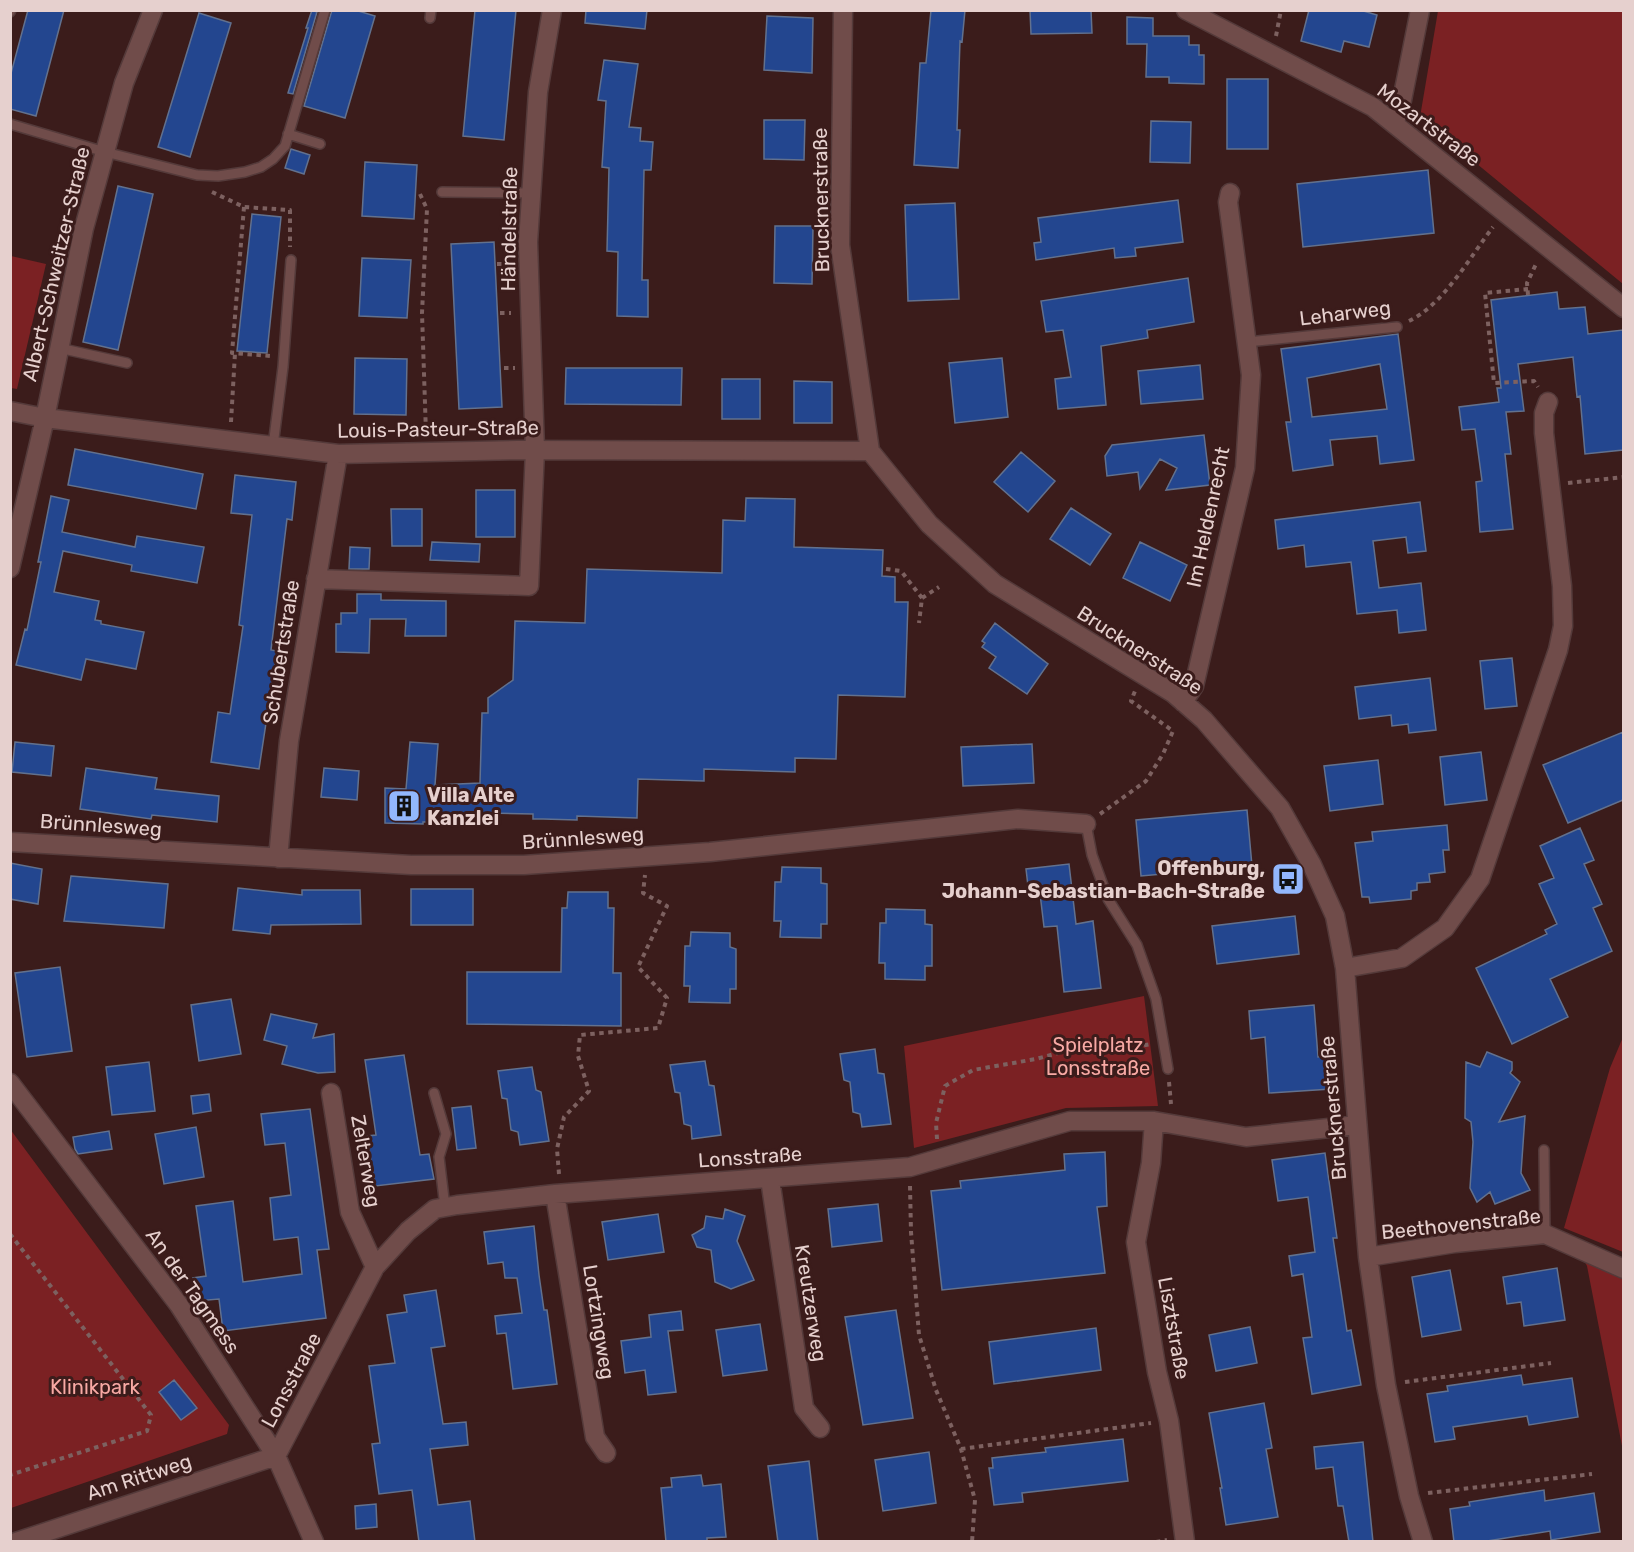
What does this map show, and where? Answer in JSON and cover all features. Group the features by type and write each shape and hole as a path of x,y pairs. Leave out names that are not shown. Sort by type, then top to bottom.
{"street":[{"name":"Albert-Schweitzer-Straße","path":"10,568 45,418 84,228 124,83 153,10"},
{"name":"Händelstraße","path":"316,579 529,586 535,450 528,242 538,92 552,10"},
{"name":"Brucknerstraße","path":"843,10 840,245 870,451 929,524 995,584 1173,693 1204,720 1280,808 1312,865 1335,916 1345,968 1368,1257 1386,1385 1409,1496 1424,1542"},
{"name":"Mozartstraße","path":"1185,10 1373,107 1623,308"},
{"path":"1394,122 1400,110 1420,10"},
{"name":"Im Heldenrecht","path":"1183,702 1194,686 1245,468 1251,375 1228,202 1230,193"},
{"path":"1345,968 1402,958 1445,928 1480,879 1558,650 1563,626 1562,586 1544,433 1544,413 1548,402"},
{"name":"Louis-Pasteur-Straße","path":"10,411 45,418 338,454 535,450 870,451"},
{"name":"Schubertstraße","path":"278,858 289,741 338,454"},
{"name":"Brünnlesweg","path":"10,842 411,866 524,866 711,852 1018,819 1086,824"},
{"name":"An der Tagmess","path":"10,1083 179,1305 276,1456 314,1542"},
{"name":"Zelterweg","path":"331,1094 350,1212 375,1267"},
{"name":"Lonsstraße","path":"276,1456 375,1267 408,1231 435,1209 558,1193 910,1167 1070,1121 1154,1121 1246,1137 1357,1125"},
{"name":"Lisztstraße","path":"1154,1121 1151,1163 1136,1242 1157,1372 1169,1421 1185,1542"},
{"name":"Kreutzerweg","path":"770,1179 804,1408 820,1428"},
{"name":"Lortzingweg","path":"558,1193 595,1437 606,1453"},
{"name":"Beethovenstraße","path":"1368,1257 1455,1243 1545,1234 1623,1269"},
{"name":"Am Rittweg","path":"16,1542 276,1456"}],"lane":[{"path":"10,124 105,152 204,175 245,172 261,167 273,159 285,146 325,10"},
{"path":"288,134 320,144"},
{"path":"442,192 530,193"},
{"path":"273,446 284,358 291,260"},
{"name":"Leharweg","path":"1247,342 1397,327"},
{"path":"59,348 127,363"},
{"path":"1086,824 1092,855 1108,899 1137,945 1156,999 1168,1069"},
{"path":"434,1094 446,1134 439,1157 445,1207"},
{"path":"1544,1150 1545,1234"}],"path":[{"path":"204,175 211,191 244,207 290,210 291,260"},
{"path":"420,194 427,209 422,313 425,425 428,452"},
{"path":"244,207 232,354 284,358"},
{"name":"Leharweg","path":"1397,327 1424,314 1443,293 1504,212"},
{"path":"1528,295 1527,283 1534,267"},
{"path":"1528,289 1485,293 1494,383 1534,381 1548,402"},
{"path":"229,441 235,354"},
{"path":"1550,485 1623,477"},
{"path":"886,569 901,571 922,598 919,623"},
{"path":"922,598 939,587"},
{"path":"1086,824 1146,781 1163,754 1173,731 1131,701"},
{"path":"558,1193 557,1149 564,1117 589,1091 578,1056 580,1035 658,1028 667,998 638,967 667,906 643,893 646,856"},
{"path":"939,1159 936,1123 945,1086 973,1070 1036,1059 1084,1046 1114,1051 1164,1042"},
{"path":"1168,1069 1173,1123"},
{"path":"910,1167 911,1232 919,1335 936,1390 962,1449 975,1500 972,1542"},
{"path":"10,1234 151,1415 147,1431 10,1475"},
{"path":"1386,1385 1551,1363"},
{"path":"962,1449 1169,1421"},
{"path":"1409,1496 1592,1474"}],"green space":[{"path":"1438,11 1623,11 1623,284 1420,117"},
{"path":"11,256 46,264 17,389 11,388"},
{"name":"Spielplatz Lonsstraße","path":"1144,996 1158,1106 1066,1108 914,1148 904,1046"},
{"path":"1623,1037 1623,1252 1564,1228 1610,1068"},
{"name":"Klinikpark","path":"10,1129 229,1425 227,1434 11,1508"},
{"path":"1584,1260 1623,1279 1623,1451 1587,1266"}],"building":[{"path":"28,10 64,10 36,116 10,109 10,77"},
{"path":"312,10 317,12 293,94 288,93 308,28 306,28"},
{"path":"332,10 355,10 375,16 345,118 304,106"},
{"path":"475,10 516,10 504,140 463,136"},
{"path":"586,10 647,10 645,29 585,23"},
{"path":"931,10 965,10 962,42 960,41 958,168 914,165 920,63 926,63"},
{"path":"1030,10 1091,10 1092,33 1031,34"},
{"path":"1309,10 1360,10 1377,15 1369,47 1344,41 1341,52 1301,41"},
{"path":"199,13 231,23 190,157 158,147"},
{"path":"767,16 813,18 812,73 764,70"},
{"path":"1127,17 1153,18 1153,36 1189,36 1189,45 1199,45 1199,55 1204,55 1204,84 1169,83 1169,77 1146,77 1147,44 1127,44"},
{"path":"604,60 638,64 629,127 641,128 640,141 653,142 651,170 644,170 642,280 648,280 648,317 617,316 618,252 607,251 609,168 602,167 606,101 598,100"},
{"path":"1227,79 1268,79 1268,149 1227,149"},
{"path":"764,120 805,120 804,160 764,159"},
{"path":"1151,121 1191,122 1190,163 1150,162"},
{"path":"291,149 310,155 304,174 285,168"},
{"path":"365,162 417,165 414,219 362,216"},
{"path":"1428,170 1434,233 1303,247 1297,184"},
{"path":"118,186 153,194 118,350 83,342"},
{"path":"1178,200 1183,242 1135,248 1136,256 1115,258 1114,248 1036,260 1034,243 1041,242 1038,218"},
{"path":"955,203 959,299 908,301 905,205"},
{"path":"252,214 281,217 267,353 237,351"},
{"path":"775,226 813,226 812,284 774,283"},
{"path":"494,242 502,407 459,409 451,244"},
{"path":"362,258 411,260 407,318 359,316"},
{"path":"1188,278 1194,322 1147,330 1148,338 1101,346 1106,405 1058,409 1055,379 1071,377 1063,330 1046,332 1041,301"},
{"path":"1557,292 1559,309 1585,307 1588,334 1623,330 1623,450 1585,454 1580,396 1577,397 1573,357 1518,364 1524,411 1506,412 1511,454 1505,454 1513,529 1480,532 1476,482 1482,481 1475,429 1462,430 1459,407 1499,402 1497,388 1501,388 1491,300"},
{"path":"1398,334 1414,460 1380,464 1377,436 1330,440 1333,465 1293,471 1286,422 1291,422 1281,349","holes":["1380,364 1387,409 1312,417 1307,378"]},
{"path":"355,358 407,359 406,415 354,414"},
{"path":"1002,358 1008,417 955,423 949,363"},
{"path":"1200,365 1203,399 1141,404 1138,371"},
{"path":"566,368 682,368 681,405 565,404"},
{"path":"722,379 760,379 760,419 722,419"},
{"path":"794,381 832,382 832,423 794,423"},
{"path":"1204,435 1210,485 1166,490 1177,468 1160,459 1140,489 1138,472 1107,476 1105,456 1112,445"},
{"path":"75,449 203,474 196,509 68,485"},
{"path":"1021,452 1055,481 1028,512 994,482"},
{"path":"235,475 296,482 292,520 287,519 271,650 277,651 259,769 211,762 218,712 230,714 243,626 239,625 252,515 231,513"},
{"path":"476,490 515,490 515,537 476,537"},
{"path":"51,496 69,500 62,532 135,547 137,536 204,547 197,583 131,571 132,565 63,551 54,592 99,601 95,620 101,621 101,624 144,632 136,669 86,659 81,680 16,665 25,629 27,630"},
{"path":"746,498 795,499 794,547 883,550 882,576 895,577 895,602 908,602 905,697 838,695 836,759 795,758 795,772 704,769 704,781 638,779 637,818 577,816 577,820 533,819 533,814 489,813 478,821 423,822 423,824 385,823 385,788 406,789 410,742 438,744 435,785 480,783 482,713 488,713 488,698 513,680 515,621 585,623 587,569 722,573 723,520 745,521"},
{"path":"1420,502 1426,551 1408,553 1406,537 1373,541 1379,588 1421,583 1426,630 1399,633 1397,610 1357,614 1351,562 1306,567 1304,545 1278,549 1275,520"},
{"path":"1071,508 1111,534 1090,565 1050,539"},
{"path":"391,509 422,509 422,546 392,546"},
{"path":"432,542 480,544 479,562 430,560"},
{"path":"1140,542 1187,565 1170,601 1123,578"},
{"path":"350,547 370,548 369,569 349,569"},
{"path":"357,594 381,594 381,600 446,601 446,636 405,636 406,619 370,619 369,653 336,652 336,624 341,624 341,613 357,613"},
{"path":"995,623 1048,664 1027,694 989,668 996,657 982,647 985,643 982,641"},
{"path":"1512,658 1517,706 1485,709 1480,661"},
{"path":"1430,678 1436,730 1409,733 1408,724 1392,726 1391,715 1359,719 1355,687"},
{"path":"1623,732 1623,800 1568,823 1543,765"},
{"path":"15,742 54,746 51,776 12,772"},
{"path":"1032,744 1034,783 963,786 961,747"},
{"path":"1481,752 1487,800 1445,805 1440,757"},
{"path":"1378,760 1383,804 1330,811 1324,766"},
{"path":"86,768 157,778 155,789 219,796 217,822 152,815 151,819 80,809"},
{"path":"324,768 359,771 357,800 321,797"},
{"path":"1247,810 1252,866 1141,876 1136,820"},
{"path":"1447,825 1449,850 1443,850 1445,872 1429,874 1430,882 1417,883 1417,890 1411,891 1411,899 1370,903 1369,897 1362,897 1355,843 1373,841 1372,832"},
{"path":"1580,828 1594,860 1584,864 1602,904 1593,908 1612,951 1550,979 1568,1017 1512,1044 1476,968 1547,934 1545,930 1557,924 1539,884 1554,878 1540,846"},
{"path":"10,863 42,869 38,904 10,899"},
{"path":"1069,864 1076,924 1093,921 1101,988 1064,992 1057,926 1044,927 1039,885 1028,886 1026,869"},
{"path":"782,867 821,868 821,883 827,884 827,924 821,924 821,938 780,937 781,921 774,921 775,882 781,882"},
{"path":"71,876 168,884 164,928 64,921"},
{"path":"238,888 302,895 302,890 360,890 361,924 271,925 270,934 233,930"},
{"path":"411,889 473,889 473,925 411,925"},
{"path":"568,892 608,892 608,908 614,908 613,973 621,973 621,1026 467,1024 467,972 561,972 562,908 567,908"},
{"path":"886,909 925,910 925,924 932,925 932,966 925,966 925,980 885,979 885,963 879,963 880,923 886,923"},
{"path":"1295,916 1299,954 1217,964 1212,926"},
{"path":"691,932 730,933 730,947 736,949 736,989 730,989 730,1003 689,1002 690,986 684,986 685,946 690,946"},
{"path":"60,967 72,1051 27,1057 15,973"},
{"path":"231,999 241,1054 199,1061 191,1005"},
{"path":"1314,1005 1318,1057 1329,1056 1331,1089 1269,1093 1265,1037 1251,1039 1249,1011"},
{"path":"271,1014 317,1024 313,1038 334,1034 335,1072 318,1073 282,1064 287,1046 264,1040"},
{"path":"875,1049 878,1073 884,1074 891,1124 862,1127 860,1114 853,1112 850,1082 844,1080 840,1054"},
{"path":"1487,1052 1512,1062 1510,1073 1520,1082 1499,1122 1525,1116 1521,1173 1530,1190 1495,1204 1490,1192 1477,1202 1470,1188 1473,1142 1471,1122 1465,1118 1466,1062 1480,1067"},
{"path":"404,1055 420,1155 429,1154 434,1179 375,1186 367,1136 376,1135 365,1060"},
{"path":"705,1061 709,1085 714,1086 721,1135 692,1139 691,1126 684,1124 680,1093 675,1092 670,1065"},
{"path":"149,1062 155,1111 112,1115 106,1067"},
{"path":"532,1067 536,1090 541,1092 549,1141 520,1145 518,1132 511,1130 507,1099 502,1098 498,1071"},
{"path":"209,1094 211,1111 193,1114 191,1096"},
{"path":"471,1106 476,1148 457,1150 452,1108"},
{"path":"310,1109 329,1249 317,1250 326,1318 223,1331 219,1299 196,1301 193,1278 206,1276 196,1206 233,1201 243,1282 302,1274 298,1237 274,1240 270,1198 291,1195 285,1143 265,1145 261,1114"},
{"path":"196,1127 204,1177 164,1184 155,1134"},
{"path":"109,1131 112,1149 78,1154 73,1137"},
{"path":"1105,1152 1107,1206 1097,1207 1105,1273 942,1290 931,1191 961,1188 960,1181 1065,1170 1064,1154"},
{"path":"1325,1153 1337,1238 1333,1238 1347,1331 1351,1330 1361,1385 1312,1394 1303,1338 1312,1337 1303,1274 1292,1276 1289,1256 1315,1252 1308,1197 1278,1201 1272,1160"},
{"path":"878,1204 882,1241 832,1247 828,1209"},
{"path":"725,1209 745,1216 737,1241 754,1280 731,1289 715,1282 711,1250 697,1247 692,1235 704,1228 706,1216 723,1219"},
{"path":"658,1214 664,1252 608,1260 602,1222"},
{"path":"534,1226 544,1310 547,1310 557,1384 513,1389 506,1333 497,1334 495,1316 522,1313 517,1278 505,1278 503,1262 488,1264 484,1232"},
{"path":"1557,1268 1565,1320 1524,1326 1521,1302 1507,1304 1503,1277"},
{"path":"1450,1270 1461,1330 1422,1337 1412,1277"},
{"path":"436,1290 445,1346 431,1348 443,1424 466,1422 468,1445 430,1449 438,1505 470,1501 475,1542 419,1542 412,1490 379,1494 372,1444 380,1443 369,1366 395,1363 387,1315 407,1312 404,1295"},
{"path":"896,1310 913,1418 863,1425 845,1317"},
{"path":"681,1311 683,1330 668,1331 676,1392 648,1395 645,1370 625,1373 621,1341 651,1337 649,1315"},
{"path":"760,1324 767,1370 723,1376 716,1330"},
{"path":"1250,1327 1257,1363 1216,1371 1209,1335"},
{"path":"1096,1328 1101,1370 994,1384 989,1342"},
{"path":"1521,1375 1523,1385 1572,1378 1578,1417 1529,1425 1527,1416 1453,1427 1455,1439 1435,1442 1427,1394 1448,1391 1447,1386"},
{"path":"174,1380 197,1408 181,1420 159,1392"},
{"path":"1264,1403 1272,1448 1266,1449 1278,1517 1226,1525 1209,1413"},
{"path":"1123,1439 1128,1481 1022,1493 1023,1502 994,1505 989,1468 993,1468 992,1458 1046,1452 1045,1448"},
{"path":"1363,1442 1373,1542 1349,1542 1343,1506 1338,1506 1333,1467 1316,1469 1314,1447"},
{"path":"929,1452 936,1503 883,1511 875,1460"},
{"path":"809,1461 818,1542 778,1542 768,1466"},
{"path":"701,1475 703,1486 721,1484 726,1537 707,1538 707,1542 666,1542 661,1488 672,1487 671,1478"},
{"path":"1544,1490 1545,1501 1594,1493 1600,1532 1551,1540 1550,1531 1481,1542 1454,1542 1450,1509 1470,1506 1469,1502"},
{"path":"376,1504 377,1527 356,1529 355,1506"}],"place":[{"name":"Villa Alte Kanzlei","path":"404,806"},
{"name":"Offenburg, Johann-Sebastian-Bach-Straße","path":"1288,879"}]}
